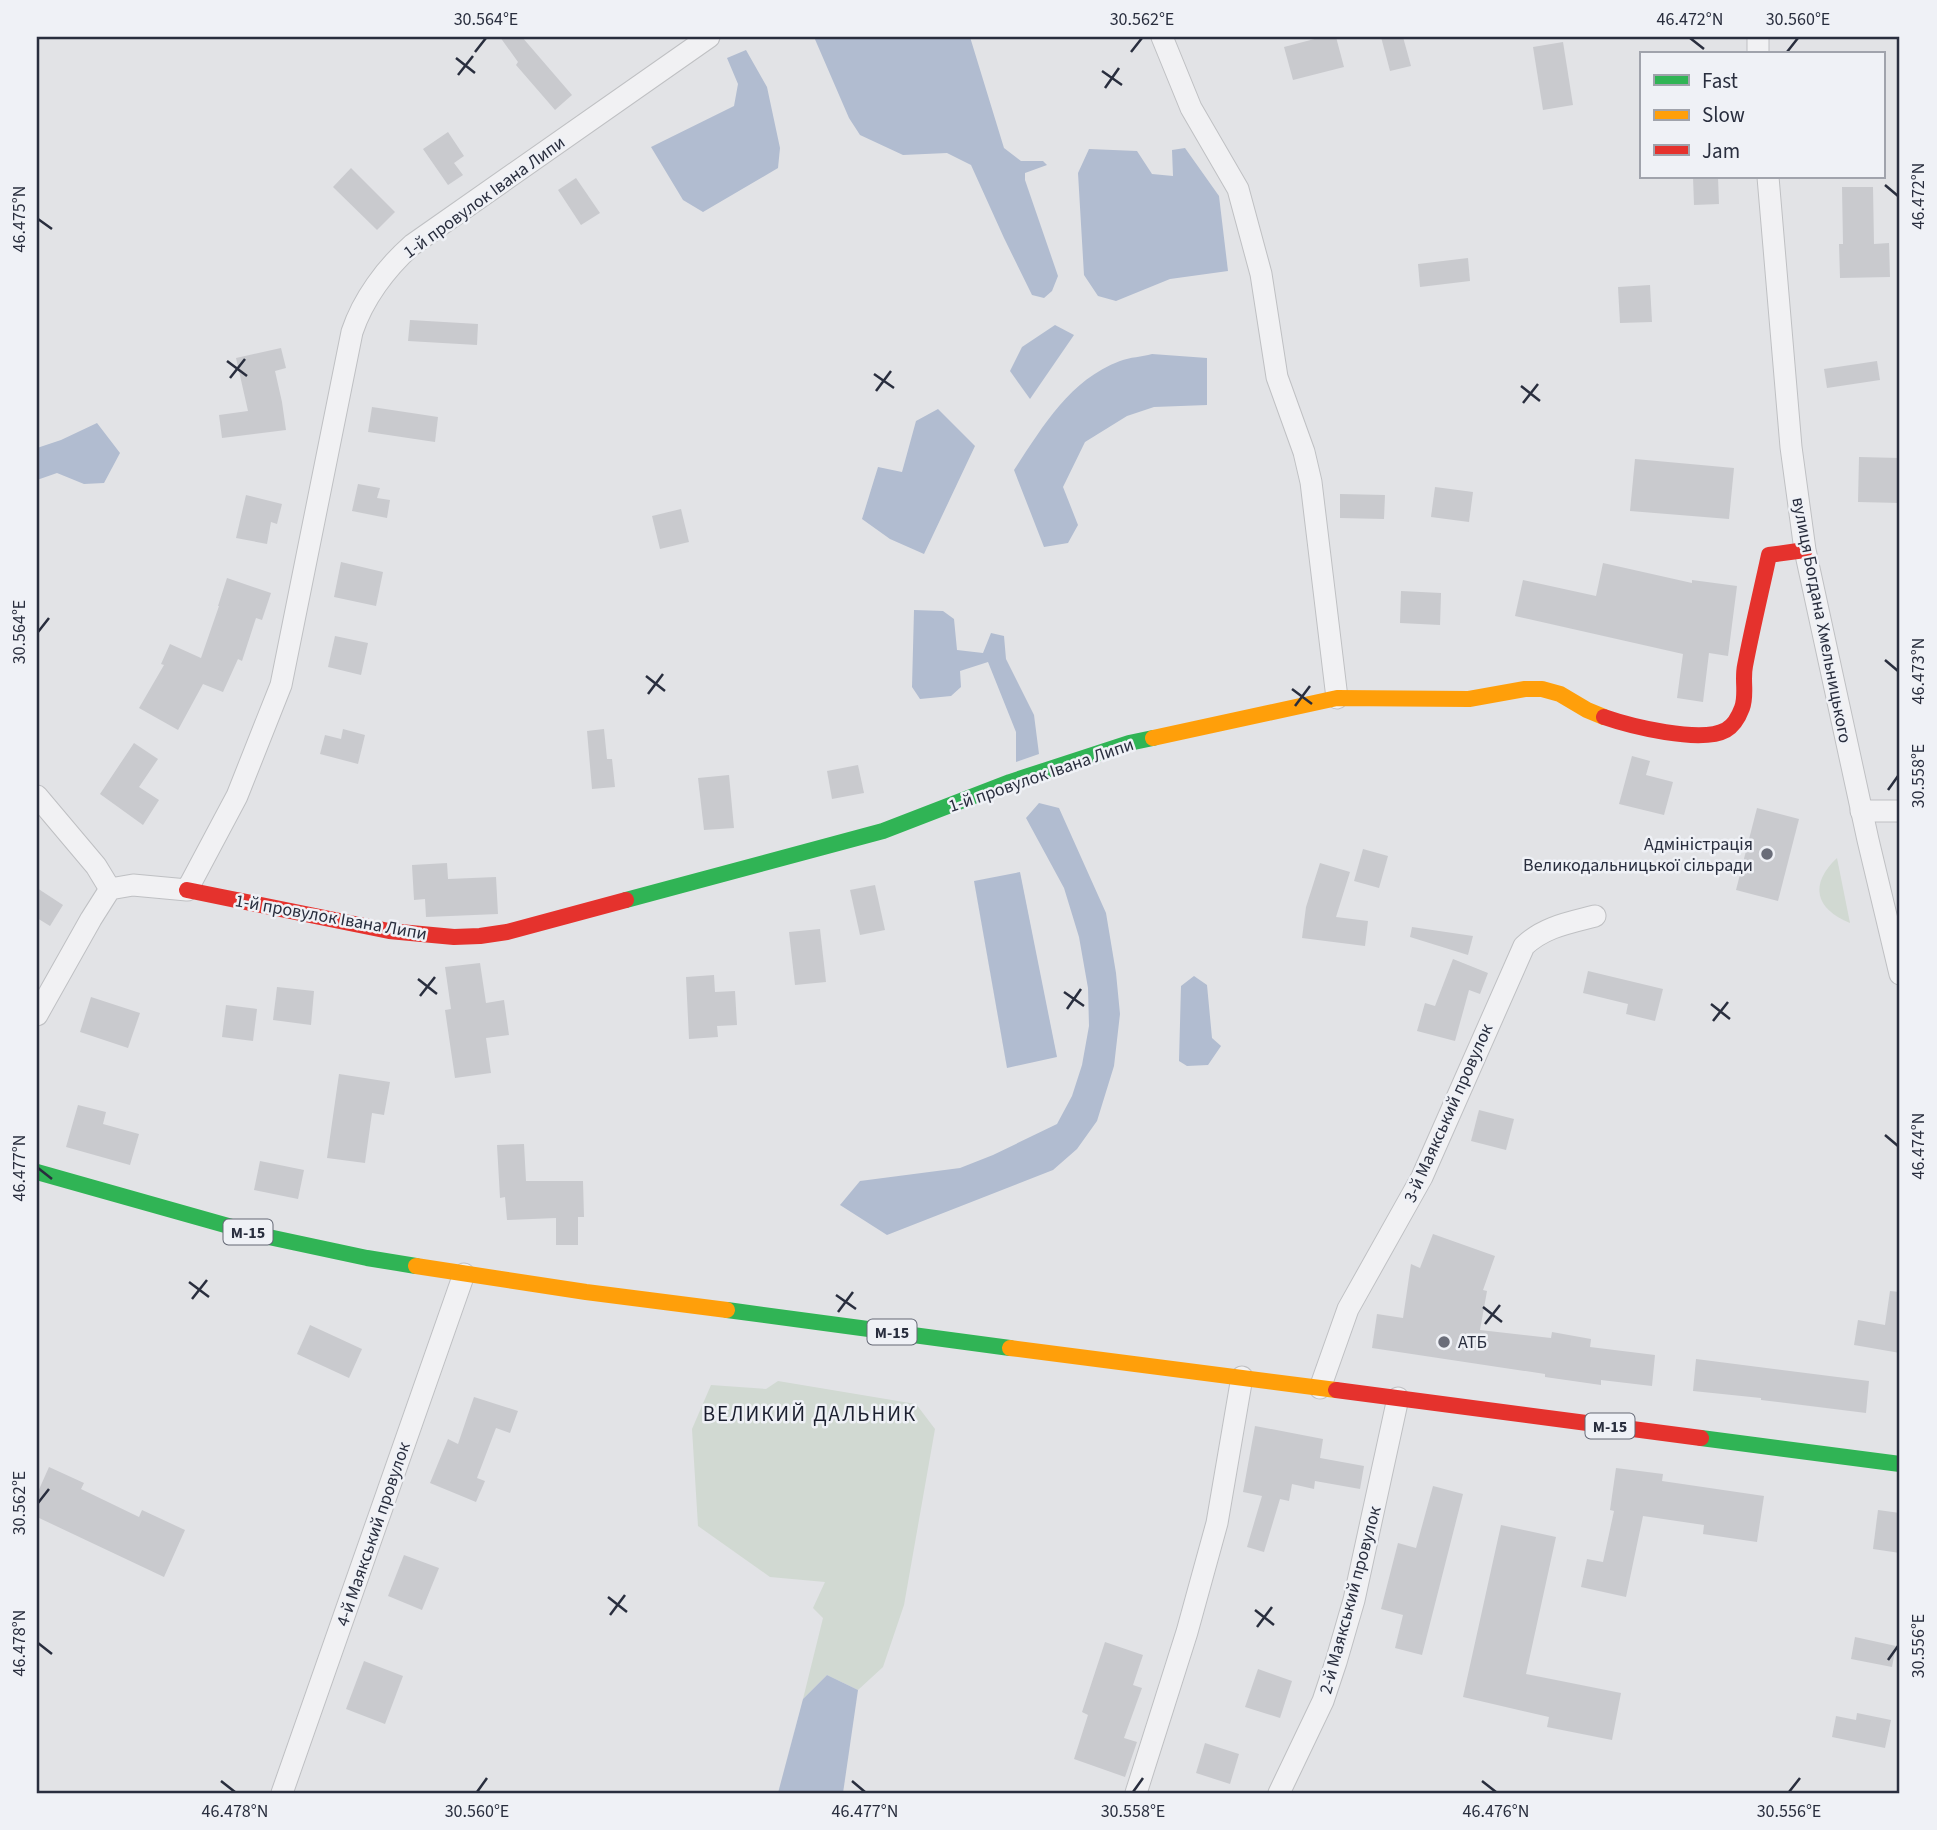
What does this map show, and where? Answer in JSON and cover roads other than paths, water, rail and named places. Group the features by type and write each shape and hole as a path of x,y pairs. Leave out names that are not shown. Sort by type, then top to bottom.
{"main road":[{"name":"1-й провулок Івана Липи","path":"187,890 389,931 454,937 480,936 507,932 883,831 1010,782 1129,743 1337,698 1469,699 1525,689 1542,689 1560,694 1587,710 1627,725 1691,735 1709,734 1727,730 1741,710 1745,670 1769,555 1805,550"},
{"name":"М-15","path":"37,1172 264,1236 368,1258 464,1274 1900,1464"}],"street":[{"name":"1-й провулок Івана Липи","path":"110,889 133,885 187,890 237,796 281,685 352,332 366,301 400,256 412,245 709,37"},
{"path":"1162,37 1191,108 1238,189 1261,274 1277,377 1304,452 1311,482 1337,698"},
{"name":"вулиця Богдана Хмельницького","path":"1768,178 1791,447 1805,550 1861,811 1900,974"},
{"path":"37,796 96,866 110,889 37,1015"},
{"path":"1861,811 1900,811"},
{"name":"3-й Маякський провулок","path":"1320,1388 1348,1308 1422,1177 1524,946 1547,929 1595,916"},
{"name":"4-й Маякський провулок","path":"282,1793 464,1274"},
{"path":"1136,1793 1187,1632 1217,1523 1242,1377"},
{"name":"2-й Маякський провулок","path":"1279,1793 1323,1701 1336,1662 1354,1600 1398,1398"}],"water":[{"path":"814,37 970,37 1004,148 1021,161 1043,161 1047,165 1025,173 1025,180 1058,276 1052,291 1044,298 1032,295 971,165 947,153 903,155 860,135 849,118"},
{"path":"746,50 767,87 780,148 778,168 703,212 683,200 651,147 734,106 738,84 727,58"},
{"path":"1185,148 1219,196 1228,271 1170,279 1116,301 1098,296 1084,275 1078,173 1089,149 1137,151 1152,174 1173,176 1172,150"},
{"path":"1055,325 1074,335 1030,399 1010,371 1022,347"},
{"path":"1152,354 1207,358 1207,405 1154,407 1127,416 1085,442 1063,487 1078,525 1068,543 1044,547 1014,470 1058,407 1086,380 1120,361"},
{"path":"938,409 975,446 924,554 890,539 862,519 878,467 902,472 916,421"},
{"path":"97,423 120,453 104,483 84,484 57,473 37,480 37,448"},
{"path":"914,610 943,611 954,619 957,650 983,653 991,633 1004,636 1006,659 1034,715 1039,754 1016,762 1016,732 988,662 960,671 961,687 951,696 920,699 912,687"},
{"path":"1039,803 1059,808 1106,913 1120,1014 1114,1066 1097,1121 1077,1149 1053,1170 887,1235 840,1205 860,1181 960,1168 993,1155 1057,1124 1072,1096 1082,1065 1089,1026 1088,988 1079,937 1064,888 1026,818"},
{"path":"1020,872 1057,1057 1007,1068 974,881"},
{"path":"1194,976 1207,985 1212,1038 1221,1046 1208,1065 1187,1066 1179,1061 1181,986"},
{"path":"827,1675 858,1690 843,1793 778,1793 803,1699"}],"place":[{"name":"Адміністрація Великодальницької сільради","path":"1767,854"},
{"name":"АТБ","path":"1444,1342"}],"district":[{"name":"ВЕЛИКИЙ ДАЛЬНИК","path":"810,1414"}]}
